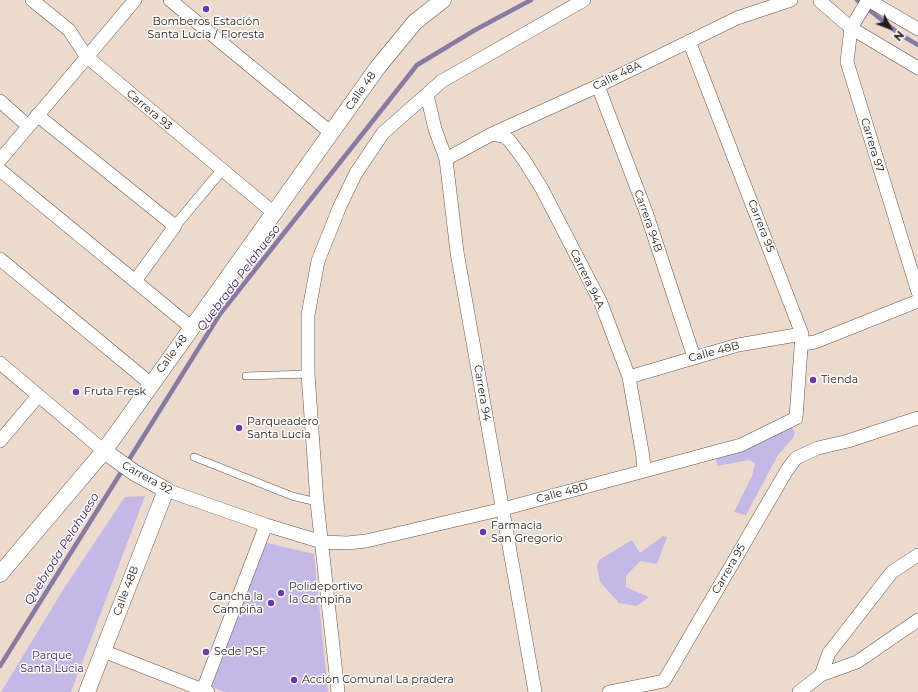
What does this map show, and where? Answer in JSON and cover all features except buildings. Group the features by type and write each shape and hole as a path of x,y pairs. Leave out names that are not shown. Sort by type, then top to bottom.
{"street":[{"name":"Carrera 93","path":"32,0 69,30 86,56 221,171 274,213"},
{"path":"0,160 86,56 135,0"},
{"path":"170,0 330,132"},
{"name":"Calle 48","path":"0,574 104,451 378,66 415,22 443,0"},
{"path":"338,692 317,502 308,374 308,315 318,260 340,206 356,173 383,133 442,81 584,0"},
{"name":"Calle 48A","path":"446,159 492,134 598,86 737,18 791,0"},
{"path":"821,0 852,27 918,68"},
{"path":"868,1 918,29"},
{"name":"Carrera 97","path":"868,1 852,27 846,62 918,292"},
{"name":"Carrera 95","path":"688,41 802,339 796,418"},
{"name":"Carrera 94B","path":"598,86 646,212 694,357"},
{"name":"Carrera 94","path":"427,95 435,130 446,159 458,252 534,692"},
{"path":"0,101 28,126"},
{"path":"37,115 175,226"},
{"name":"Carrera 94A","path":"492,134 503,136 509,140 542,189 600,303 629,377 643,457 644,471"},
{"path":"0,170 192,328"},
{"path":"135,281 175,226 221,171"},
{"path":"0,259 151,384"},
{"name":"Calle 48B","path":"629,377 694,357 753,342 802,339 816,342 918,301"},
{"name":"Carrera 92","path":"0,363 104,451 135,473 166,490 266,525 322,542"},
{"path":"0,442 38,396"},
{"name":"Calle 48D","path":"322,542 347,543 366,541 503,509 741,445 796,418"},
{"name":"Carrera 95","path":"609,692 664,681 787,470 796,458 818,448 848,441 918,418"},
{"name":"Calle 48B","path":"87,692 166,490"},
{"path":"103,651 204,691 266,525"},
{"path":"821,675 829,653 892,572 918,555"},
{"path":"799,692 821,675 857,662 918,620"}],"lane":[{"path":"246,376 308,374"},
{"path":"194,457 292,496 317,502"}],"green space":[{"path":"791,427 795,432 793,438 778,455 746,515 734,512 752,476 755,463 749,460 717,466 716,458"},
{"name":"Parque Santa Lucia","path":"145,496 71,692 1,692 63,590 125,497"},
{"path":"663,536 667,537 657,564 640,561 626,576 626,587 649,597 637,606 619,603 600,582 597,566 599,560 632,540 640,553"},
{"name":"Polideportivo la Campiña","path":"263,542 314,554 328,692 225,692 212,687 214,676"}],"waterway":[{"name":"Quebrada Pelahueso","path":"0,666 220,314 417,65 475,30 531,0"},
{"path":"857,0 898,33 918,45"}],"place":[{"name":"Bomberos Estación Santa Lucia / Floresta","path":"206,9"},
{"name":"Tienda","path":"813,380"},
{"name":"Fruta Fresk","path":"76,392"},
{"name":"Parqueadero Santa Lucia","path":"239,428"},
{"name":"Farmacia San Gregorio","path":"483,532"},
{"name":"Polideportivo la Campiña","path":"281,593"},
{"name":"Cancha la Campiña","path":"271,603"},
{"name":"Sede PSF","path":"206,652"},
{"name":"Acción Comunal La pradera","path":"294,680"}]}
